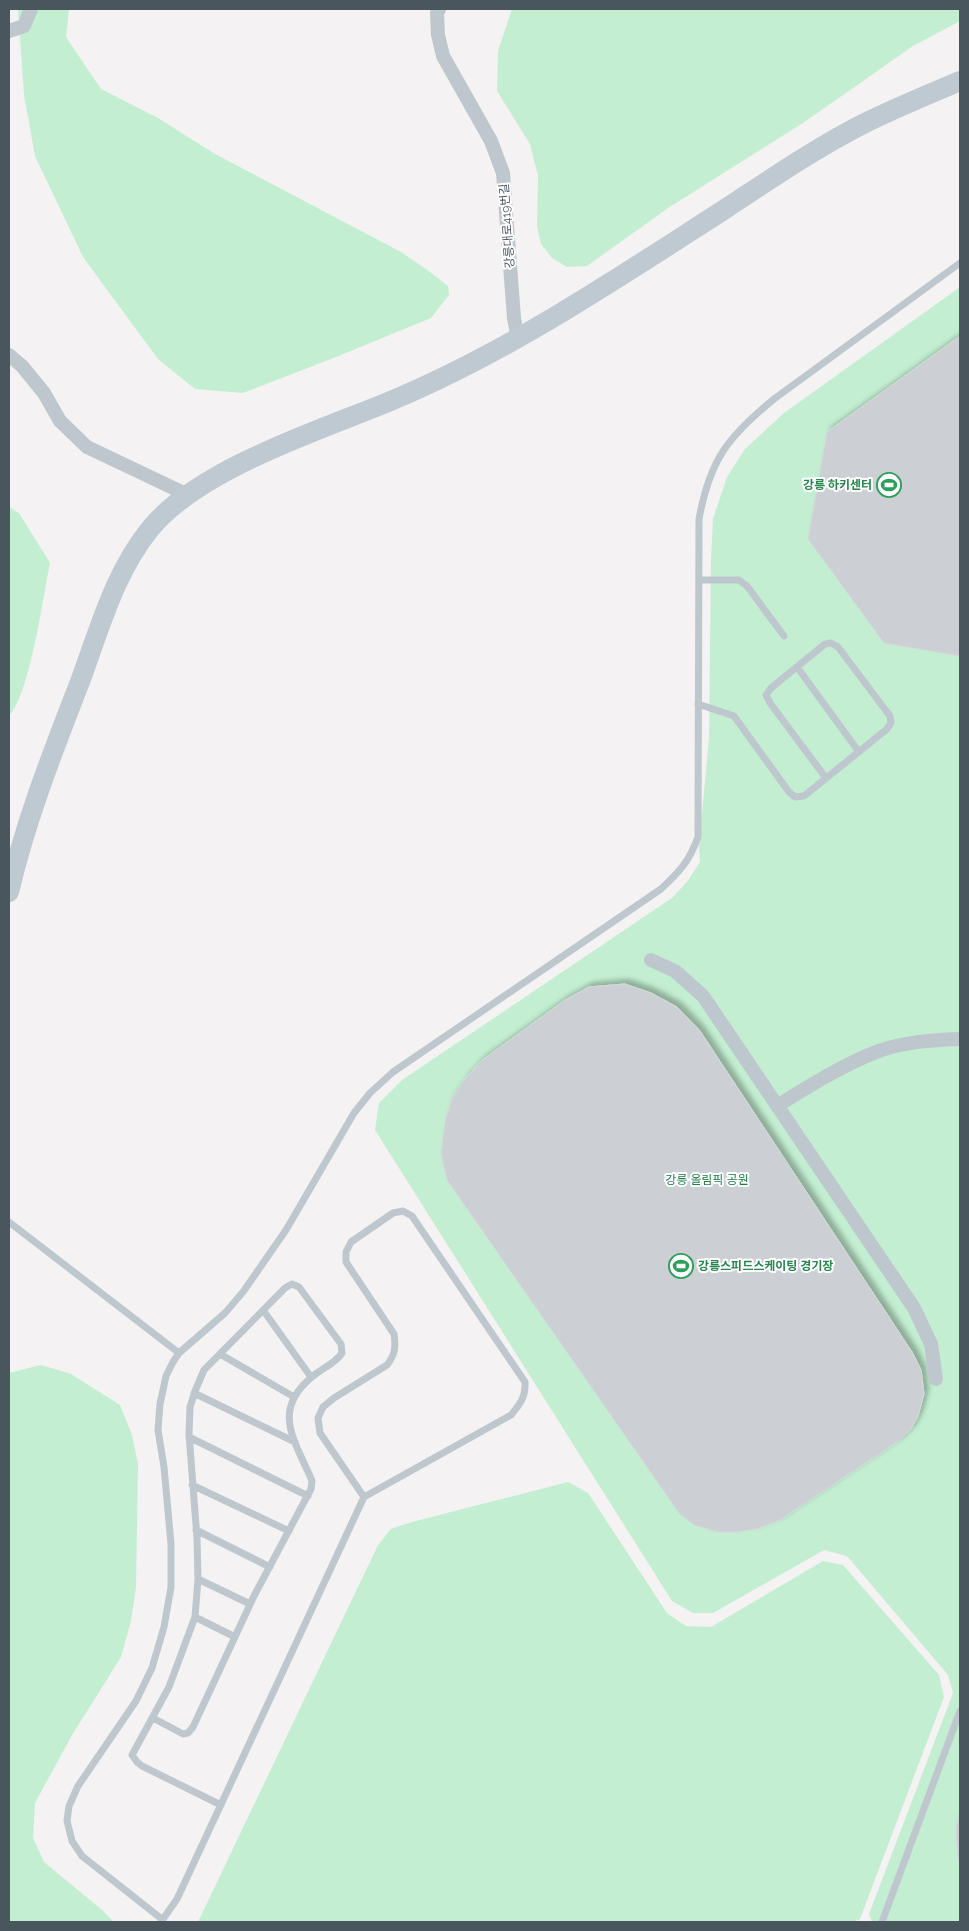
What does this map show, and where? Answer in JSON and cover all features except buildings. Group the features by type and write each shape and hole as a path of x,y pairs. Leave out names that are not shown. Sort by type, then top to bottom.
{"street":[{"path":"9,31 24,26 31,9"},
{"name":"강릉대로419번길","path":"439,9 437,13 438,35 442,56 491,141 503,173 514,318 518,339"},
{"path":"9,892 26,826 121,572 150,529 167,512 188,495 221,474 286,443 409,394 518,339 845,134 913,100 960,81"},
{"path":"9,355 22,366 44,393 60,421 87,447 188,495"},
{"path":"651,960 676,971 703,996 914,1308 931,1344 936,1379"},
{"path":"777,1106 826,1075 878,1051 927,1040 960,1039"}],"lane":[{"path":"364,1497 320,1433 318,1418 323,1408 334,1398 387,1365 393,1357 396,1346 394,1334 346,1262 346,1252 351,1242 393,1212 403,1211 412,1216 525,1382 526,1393 520,1405 511,1415 364,1497 177,1899 162,1921 82,1856 72,1841 67,1821 69,1806 78,1786 136,1701 152,1668 164,1627 171,1587 171,1544 164,1467 158,1430 160,1404 166,1376 179,1353 225,1313 262,1267 286,1230 344,1129 370,1093 393,1072 661,889 678,873 690,857 698,837 699,519 711,472 732,437 774,398 960,263"},
{"path":"699,580 739,580 747,586 784,636"},
{"path":"698,704 734,716 789,792 795,797 804,796 887,729 891,723 890,716 838,647 831,643 825,644 771,688 766,695 826,778"},
{"path":"797,667 859,752"},
{"path":"9,1222 179,1353"},
{"path":"153,1718 183,1734 188,1734 193,1727 250,1604 311,1489 312,1481 289,1426 288,1415 294,1397 301,1387 311,1377 338,1359 342,1353 341,1344 336,1337 299,1287 292,1284 285,1288 204,1370 194,1393 190,1407 189,1437 198,1580 196,1617 176,1670 153,1718 132,1755 137,1762 221,1805"},
{"path":"263,1310 311,1377"},
{"path":"220,1354 294,1397"},
{"path":"194,1393 295,1442"},
{"path":"189,1437 308,1496"},
{"path":"192,1485 289,1531"},
{"path":"196,1530 270,1567"},
{"path":"198,1580 250,1604"},
{"path":"196,1617 234,1637"},
{"path":"882,1922 960,1712"}],"green space":[{"path":"18,9 69,9 66,37 101,89 158,118 215,154 401,252 448,286 449,295 431,318 243,393 195,389 158,359 83,257 35,156 24,95"},
{"path":"512,9 960,9 960,21 913,46 803,123 668,208 587,266 567,267 552,258 541,244 537,226 538,176 530,144 497,91 498,51"},
{"name":"강릉 올림픽 공원","path":"960,287 960,1922 872,1922 869,1914 953,1693 948,1675 847,1556 824,1550 713,1613 693,1613 672,1601 375,1130 379,1103 402,1080 672,898 687,882 700,862 699,846 709,738 713,519 727,477 745,449 784,413"},
{"path":"9,507 19,513 50,563 29,667 17,705 9,716"},
{"path":"41,1365 71,1374 120,1405 132,1435 138,1464 136,1587 131,1621 121,1657 72,1735 35,1803 33,1838 44,1862 114,1922 9,1922 9,1373"},
{"path":"568,1482 588,1493 667,1613 686,1626 711,1627 823,1561 843,1565 939,1675 944,1697 860,1919 853,1922 198,1922 378,1545 391,1529"}],"place":[{"name":"강릉 하키센터","path":"889,485"},
{"name":"강릉스피드스케이팅 경기장","path":"681,1266"}]}
